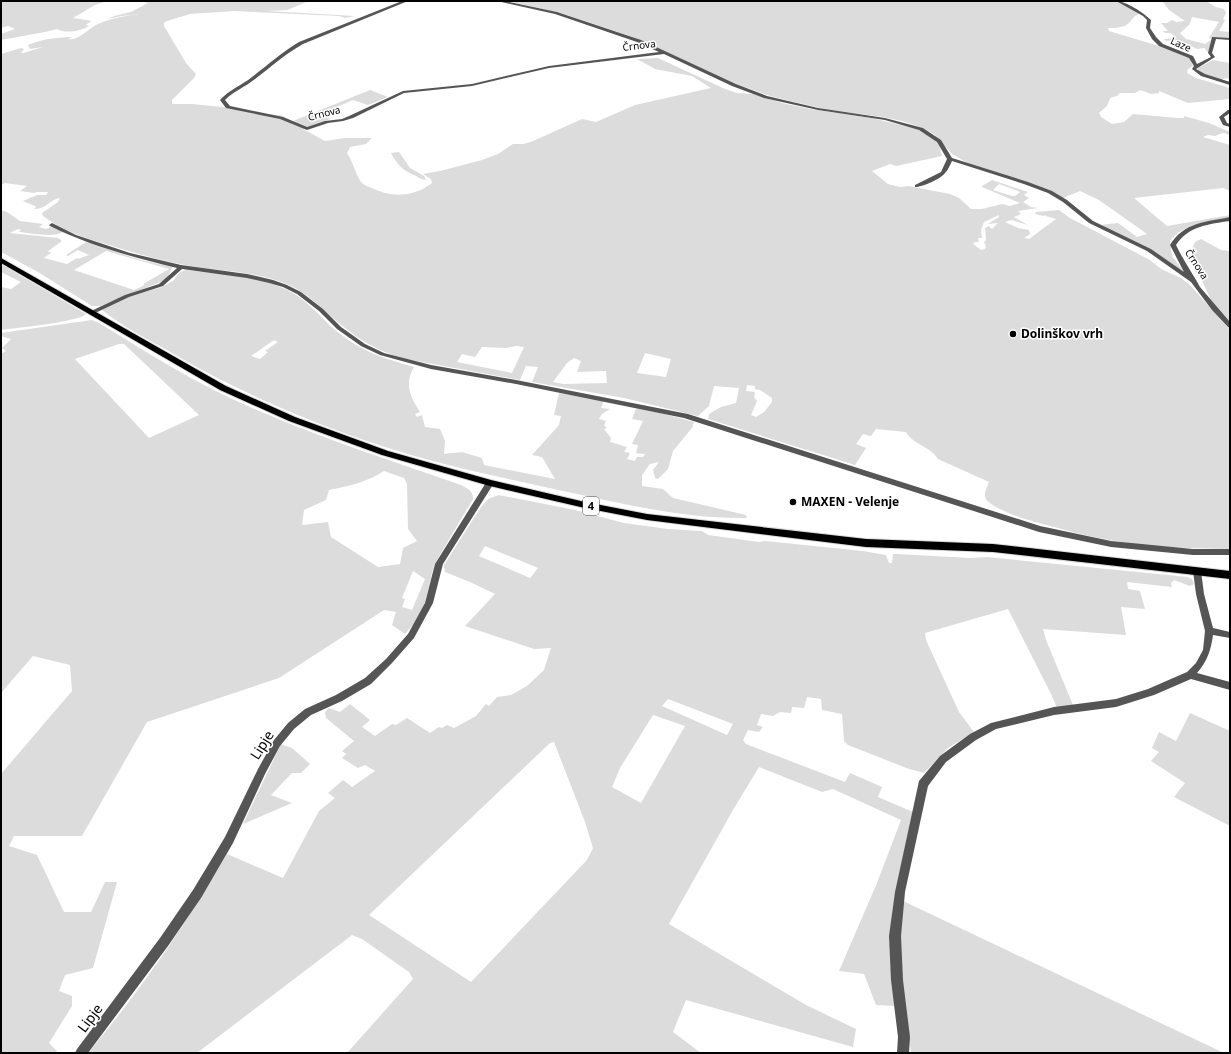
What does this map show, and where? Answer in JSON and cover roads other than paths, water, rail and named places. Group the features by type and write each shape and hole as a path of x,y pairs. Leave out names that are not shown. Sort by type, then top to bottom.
{"main road":[{"name":"4","path":"1,260 90,313 223,388 292,419 385,453 490,483 585,505 647,517 866,543 993,548 1230,575"}],"street":[{"name":"Črnova","path":"406,1 301,43 282,54 253,79 228,94 222,100 228,107 281,118 307,129 327,122 343,120 351,117 403,92 472,85 549,67 663,53"},
{"path":"499,1 556,13 639,41 734,85 766,97 818,109 885,119 921,129 939,141 950,159 1050,192 1065,201 1091,222 1149,250 1196,283"},
{"name":"Laze","path":"1118,1 1144,15 1149,20 1148,28 1154,38 1161,45 1191,57 1196,66 1194,69 1197,72 1230,84"},
{"name":"Laze","path":"1196,66 1201,65 1213,57 1210,53 1214,38 1230,39"},
{"path":"1230,111 1221,117 1225,124 1230,126"},
{"path":"917,186 943,173 950,159"},
{"name":"Črnova","path":"1230,219 1184,231 1176,239 1173,245 1178,257 1196,283 1230,326"},
{"path":"52,225 74,236 128,254 181,267 247,276 271,281 285,286 299,293 321,310 339,328 363,345 382,354 431,367 516,382 685,416 1039,529 1111,544 1193,552 1230,552"},
{"path":"90,313 127,296 161,285 181,267"},
{"name":"Lipje","path":"81,1053 164,942 197,894 229,840 277,743 292,726 308,712 339,698 368,681 390,660 411,636 429,603 439,564 490,483"},
{"path":"904,1053 904,1037 897,980 895,936 900,892 923,784 943,759 973,737 994,726 1054,711 1116,703 1151,692 1190,675 1199,664 1207,650 1209,631 1200,594 1197,571"},
{"path":"1209,631 1230,635"},
{"path":"1190,675 1230,686"}],"place":[{"name":"Dolinškov vrh","path":"1013,334"},
{"name":"MAXEN - Velenje","path":"793,502"}]}
